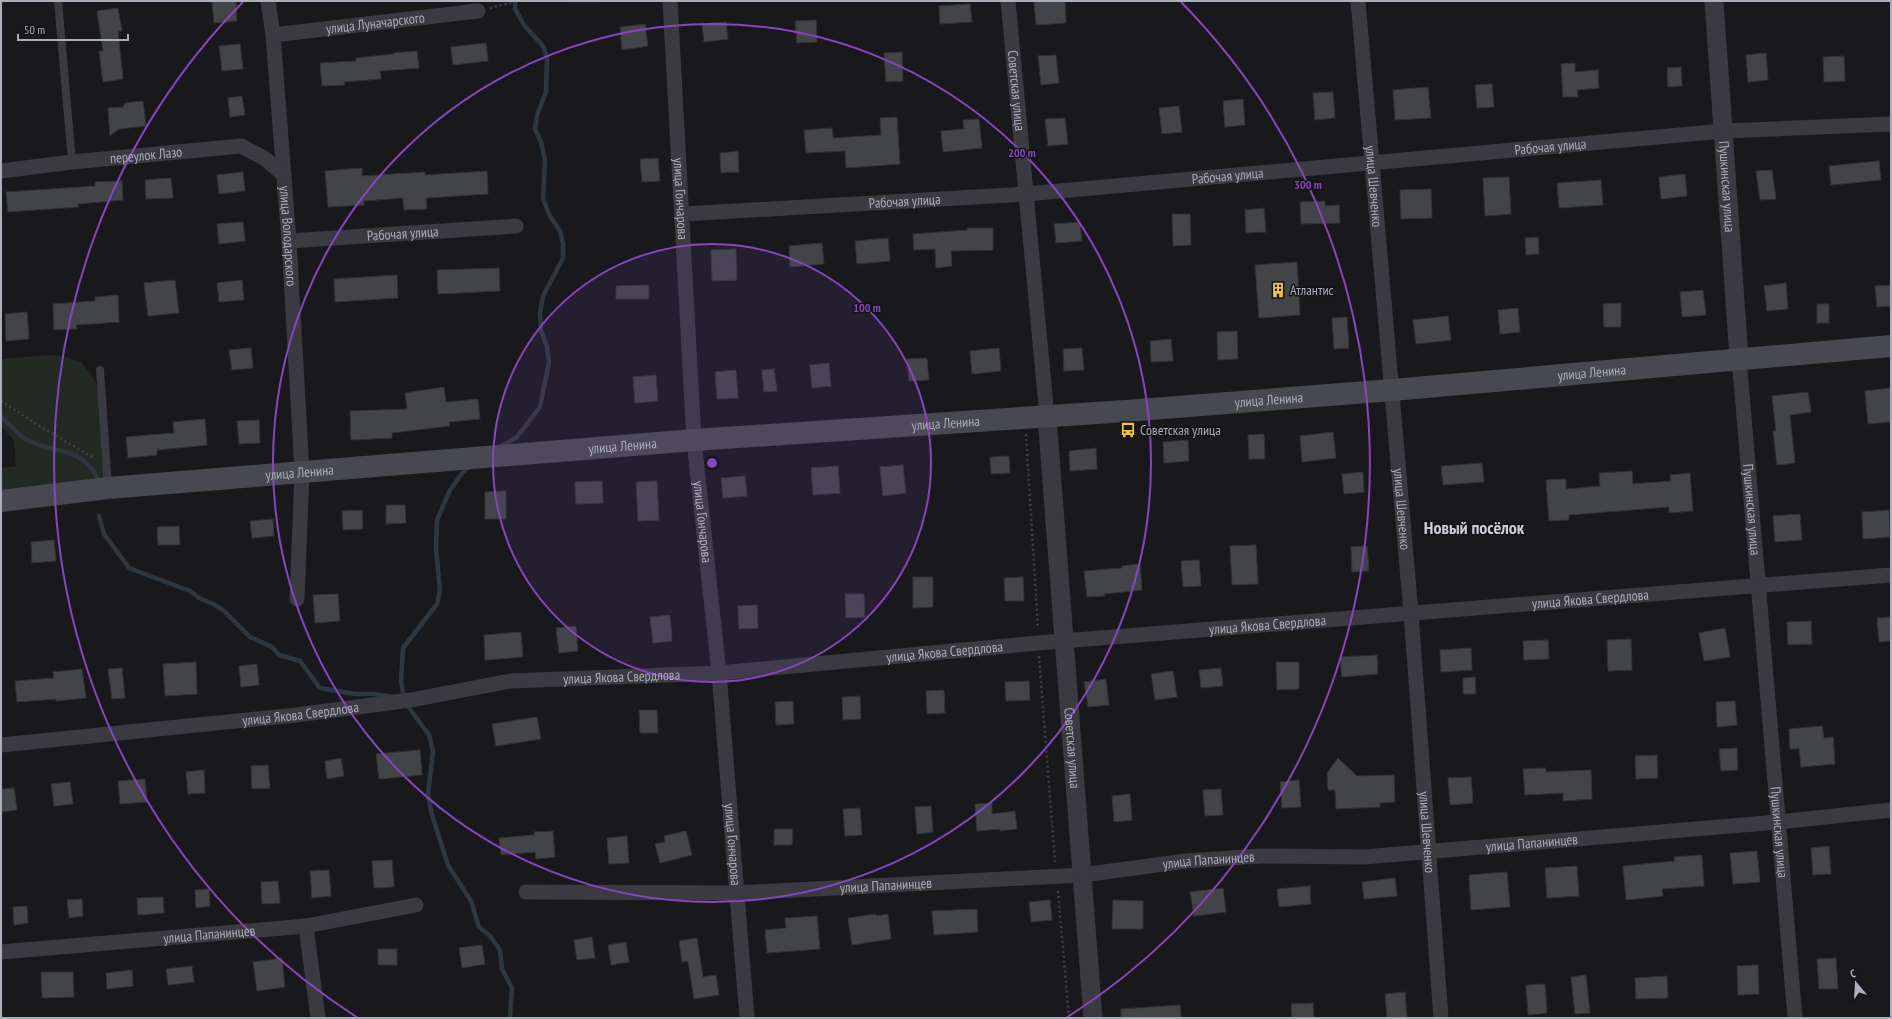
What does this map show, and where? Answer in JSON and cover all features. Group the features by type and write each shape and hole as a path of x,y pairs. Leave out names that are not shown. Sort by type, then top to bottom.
{"main road":[{"name":"улица Ленина","path":"1,501 107,480 302,472 694,440 1046,417 1392,390 1739,358 1891,346"}],"street":[{"name":"улица Володарского","path":"268,1 273,35 289,242 302,472 296,599"},
{"name":"улица Гончарова","path":"670,1 683,214 694,440 719,673 747,1018"},
{"name":"Советская улица","path":"1008,1 1046,417 1093,1018"},
{"name":"улица Шевченко","path":"1358,1 1411,613 1441,1018"},
{"name":"Пушкинская улица","path":"1714,1 1739,358 1795,1018"},
{"name":"улица Луначарского","path":"273,35 478,10"},
{"name":"Рабочая улица","path":"683,214 1026,194 1724,131 1891,124"},
{"name":"переулок Лазо","path":"1,172 72,162 241,146 264,158 284,175"},
{"name":"Рабочая улица","path":"289,242 516,226"},
{"name":"улица Якова Свердлова","path":"1,745 296,715 411,700 510,682 719,673 1038,643 1891,575"},
{"name":"улица Папанинцев","path":"526,892 737,894 1082,876 1186,861 1261,856 1364,857 1778,822 1891,810"},
{"name":"улица Папанинцев","path":"1,952 306,926 416,904"},
{"path":"306,926 318,1018"}],"lane":[{"path":"58,1 72,162"},
{"path":"100,370 107,480"}],"path":[{"path":"500,6 517,1"},
{"path":"573,1 595,1"},
{"path":"1,401 38,425 93,456 107,480"},
{"path":"1025,418 1038,643 1056,877 1069,1018"}],"shaded area":[{"path":"50,355 63,356 81,362 91,374 102,395 108,488 1,501 1,468 16,466 14,441 1,426 1,359"}],"building":[{"path":"212,1 236,1 237,21 214,23"},
{"path":"1034,1 1065,1 1066,23 1036,25"},
{"path":"970,4 972,22 940,24 939,6"},
{"path":"118,8 122,31 118,31 123,79 103,82 99,51 103,51 97,11"},
{"path":"816,20 817,42 797,43 795,21"},
{"path":"726,22 728,39 704,42 702,24"},
{"path":"645,24 648,46 622,50 620,27"},
{"path":"486,43 488,61 453,65 451,47"},
{"path":"240,44 243,69 222,71 219,46"},
{"path":"417,51 419,68 380,71 381,79 344,82 345,85 322,86 320,63 356,61 356,58"},
{"path":"902,52 903,81 886,82 884,53"},
{"path":"1766,53 1768,80 1748,82 1746,55"},
{"path":"1056,55 1059,83 1041,85 1038,56"},
{"path":"1844,56 1845,81 1824,82 1823,57"},
{"path":"1575,63 1575,72 1598,70 1599,88 1577,90 1578,97 1563,97 1561,64"},
{"path":"1681,67 1682,86 1668,87 1667,68"},
{"path":"1492,84 1494,107 1477,108 1475,85"},
{"path":"1428,87 1431,118 1395,120 1393,90"},
{"path":"1333,92 1335,118 1315,120 1313,93"},
{"path":"242,96 245,115 230,117 228,98"},
{"path":"1243,99 1245,125 1225,127 1223,101"},
{"path":"143,101 146,126 119,129 110,136 108,108 123,107 125,103"},
{"path":"1179,106 1182,132 1162,134 1159,108"},
{"path":"897,117 900,164 846,168 845,151 806,153 804,130 832,128 833,138 881,135 880,118"},
{"path":"1065,118 1068,144 1048,146 1045,119"},
{"path":"979,119 982,148 943,152 941,131 964,129 963,120"},
{"path":"738,151 739,172 721,173 720,153"},
{"path":"658,158 660,181 642,182 640,159"},
{"path":"1879,161 1881,180 1831,185 1829,166"},
{"path":"362,168 362,176 425,172 425,175 487,171 488,194 426,198 427,209 404,210 403,198 364,201 364,205 328,207 325,171"},
{"path":"1772,170 1776,199 1760,200 1756,171"},
{"path":"243,172 245,191 219,194 217,175"},
{"path":"1685,174 1687,196 1661,199 1659,177"},
{"path":"1509,177 1511,214 1485,216 1483,178"},
{"path":"171,178 173,198 146,199 145,180"},
{"path":"1601,180 1603,205 1559,208 1557,183"},
{"path":"122,181 123,200 78,204 78,207 8,212 6,192 95,186 95,182"},
{"path":"1431,189 1432,218 1401,219 1400,190"},
{"path":"1325,201 1325,206 1339,205 1340,223 1301,224 1300,202"},
{"path":"1264,208 1266,232 1246,233 1245,210"},
{"path":"1172,214 1190,214 1191,245 1173,246"},
{"path":"243,222 245,241 219,244 217,224"},
{"path":"1080,222 1082,241 1056,243 1054,224"},
{"path":"967,228 993,228 993,250 951,251 952,266 936,268 935,249 914,250 913,234 967,230"},
{"path":"1538,237 1539,254 1526,255 1525,238"},
{"path":"888,238 890,261 857,264 855,241"},
{"path":"822,243 824,264 790,267 789,246"},
{"path":"736,249 737,280 712,281 711,250"},
{"name":"Атлантис","path":"1297,262 1300,315 1259,318 1255,265"},
{"path":"499,268 500,291 438,294 437,270"},
{"path":"397,275 398,298 335,302 334,279"},
{"path":"175,280 179,313 148,316 144,283"},
{"path":"242,280 244,300 219,302 217,283"},
{"path":"1786,283 1788,309 1767,311 1764,286"},
{"path":"649,285 649,299 616,299 616,286"},
{"path":"1891,285 1891,306 1877,307 1875,286"},
{"path":"1703,290 1706,315 1682,317 1680,292"},
{"path":"118,295 119,322 76,325 77,329 54,330 53,304 95,301 95,297"},
{"path":"1621,303 1621,327 1604,327 1603,304"},
{"path":"1817,304 1829,304 1829,323 1817,323"},
{"path":"1518,308 1520,332 1500,334 1498,310"},
{"path":"27,312 29,339 6,341 5,314"},
{"path":"1448,316 1451,340 1416,344 1413,320"},
{"path":"1347,317 1349,348 1334,349 1332,318"},
{"path":"1237,331 1238,359 1218,360 1217,332"},
{"path":"1171,339 1173,361 1151,362 1150,341"},
{"path":"251,348 253,368 232,370 229,350"},
{"path":"999,348 1001,371 972,374 970,351"},
{"path":"1082,348 1084,370 1064,371 1063,349"},
{"path":"927,358 929,380 909,381 907,359"},
{"path":"829,363 831,386 812,388 810,365"},
{"path":"774,369 777,391 764,392 762,370"},
{"path":"736,370 738,398 717,399 715,372"},
{"path":"656,375 658,401 635,403 633,377"},
{"path":"444,387 446,402 478,399 480,419 449,422 450,426 392,433 392,438 351,440 350,411 407,409 405,393"},
{"path":"1891,388 1891,422 1868,424 1865,391"},
{"path":"1808,392 1811,412 1790,415 1795,463 1777,465 1773,431 1776,431 1772,396"},
{"path":"205,419 207,445 157,450 157,455 128,458 126,437 174,433 173,422"},
{"path":"259,420 260,443 239,444 237,421"},
{"path":"1333,432 1336,458 1302,462 1300,436"},
{"path":"1264,434 1265,459 1249,459 1248,435"},
{"path":"1188,440 1189,461 1164,463 1163,442"},
{"path":"1096,448 1097,469 1070,471 1069,451"},
{"path":"1009,456 1010,473 991,474 990,457"},
{"path":"1482,463 1484,482 1443,485 1441,466"},
{"path":"903,465 906,493 883,496 880,467"},
{"path":"838,466 840,493 813,495 811,468"},
{"path":"1632,471 1633,484 1671,481 1670,475 1690,473 1693,511 1669,513 1669,507 1569,515 1569,520 1549,521 1546,480 1566,479 1566,489 1600,486 1599,473"},
{"path":"1363,472 1364,492 1344,494 1342,474"},
{"path":"745,476 747,496 723,498 721,478"},
{"path":"602,481 603,503 576,504 575,482"},
{"path":"657,481 659,520 638,521 636,482"},
{"path":"506,491 506,519 485,519 485,492"},
{"path":"386,505 405,505 406,523 386,524"},
{"path":"362,510 363,529 343,530 342,511"},
{"path":"1889,510 1890,537 1863,539 1862,512"},
{"path":"1800,514 1802,540 1775,542 1773,516"},
{"path":"273,519 274,536 252,538 250,521"},
{"path":"179,526 180,545 158,545 157,527"},
{"path":"54,540 56,561 32,563 31,542"},
{"path":"1256,545 1258,584 1232,585 1230,546"},
{"path":"1367,546 1369,571 1352,572 1351,547"},
{"path":"1199,560 1201,586 1183,587 1181,561"},
{"path":"1140,564 1142,590 1104,594 1105,596 1087,597 1084,571 1122,568 1122,566"},
{"path":"913,577 933,577 933,607 913,608"},
{"path":"1023,577 1024,601 1005,601 1004,578"},
{"path":"338,594 340,621 315,623 313,595"},
{"path":"845,594 864,594 865,617 846,618"},
{"path":"757,605 758,628 739,629 738,606"},
{"path":"670,615 672,641 653,643 650,617"},
{"path":"1891,617 1891,641 1879,642 1877,618"},
{"path":"1811,621 1812,644 1788,645 1787,622"},
{"path":"576,626 578,651 559,653 556,628"},
{"path":"1725,628 1730,657 1704,661 1699,633"},
{"path":"521,632 523,657 485,660 484,635"},
{"path":"1631,639 1632,670 1608,671 1607,640"},
{"path":"1548,640 1549,659 1524,660 1523,641"},
{"path":"1471,648 1472,670 1441,672 1440,650"},
{"path":"1377,655 1378,674 1342,677 1340,657"},
{"path":"196,662 197,694 165,696 163,664"},
{"path":"1276,662 1299,662 1299,689 1277,690"},
{"path":"257,664 259,685 241,687 239,666"},
{"path":"122,668 125,698 112,699 108,669"},
{"path":"1221,668 1223,686 1201,688 1199,670"},
{"path":"82,669 86,698 56,701 56,699 17,702 15,681 54,678 53,672"},
{"path":"1173,671 1177,697 1155,700 1151,674"},
{"path":"1475,677 1476,694 1463,694 1463,678"},
{"path":"1106,679 1109,705 1088,707 1084,682"},
{"path":"1029,681 1030,700 1006,701 1005,682"},
{"path":"944,690 945,713 927,714 926,691"},
{"path":"860,696 861,719 843,720 842,697"},
{"path":"793,701 794,724 776,725 775,702"},
{"path":"1735,701 1737,725 1717,727 1716,702"},
{"path":"639,710 657,710 658,733 640,733"},
{"path":"537,717 541,739 496,746 492,724"},
{"path":"1822,726 1824,738 1833,737 1835,764 1801,767 1799,748 1790,749 1789,729"},
{"path":"1737,748 1738,770 1721,771 1719,749"},
{"path":"420,750 422,775 379,779 376,754"},
{"path":"1657,755 1658,778 1636,779 1635,756"},
{"path":"341,758 344,776 327,779 325,761"},
{"path":"1338,758 1357,776 1394,775 1395,802 1380,803 1380,807 1336,809 1335,790 1328,790 1327,773"},
{"path":"268,765 270,788 252,789 251,766"},
{"path":"1546,768 1546,772 1591,770 1592,799 1563,801 1563,793 1525,795 1523,769"},
{"path":"204,770 205,793 188,794 186,772"},
{"path":"1471,777 1473,803 1450,805 1448,778"},
{"path":"145,779 147,802 120,804 118,781"},
{"path":"1299,780 1301,807 1282,808 1280,782"},
{"path":"70,782 73,804 54,806 51,784"},
{"path":"14,788 17,810 1,812 1,789"},
{"path":"1221,789 1223,815 1205,816 1203,790"},
{"path":"1130,794 1132,820 1114,822 1112,796"},
{"path":"992,803 992,814 1015,811 1017,829 977,831 975,804"},
{"path":"931,806 933,832 917,834 915,807"},
{"path":"860,808 862,835 845,836 843,809"},
{"path":"774,829 793,829 792,845 774,845"},
{"path":"553,831 555,857 536,859 535,852 501,855 499,838 534,835 534,832"},
{"path":"686,831 692,855 660,863 655,844 665,842 664,836"},
{"path":"627,836 629,863 609,864 607,838"},
{"path":"1829,846 1831,874 1813,875 1811,848"},
{"path":"1757,851 1760,882 1733,884 1730,853"},
{"path":"1702,855 1704,886 1662,889 1663,896 1626,900 1623,866 1675,861 1674,857"},
{"path":"392,860 394,887 374,888 372,861"},
{"path":"1577,866 1579,896 1547,898 1545,868"},
{"path":"329,870 331,896 312,898 310,871"},
{"path":"1507,872 1510,907 1471,910 1469,875"},
{"path":"1395,878 1397,896 1364,899 1362,882"},
{"path":"278,881 280,903 262,904 261,882"},
{"path":"1310,886 1311,904 1279,907 1277,889"},
{"path":"1223,888 1226,912 1194,916 1190,892"},
{"path":"209,889 210,906 196,908 195,890"},
{"path":"163,897 164,913 138,915 137,898"},
{"path":"82,899 83,916 69,918 67,900"},
{"path":"1050,900 1052,920 1031,922 1029,902"},
{"path":"1113,900 1143,901 1143,929 1112,929"},
{"path":"27,906 28,923 14,925 13,907"},
{"path":"977,909 978,932 934,935 932,911"},
{"path":"876,914 876,916 888,914 891,939 852,945 848,918"},
{"path":"817,916 820,949 767,953 765,930 786,928 785,918"},
{"path":"592,937 595,958 577,960 574,940"},
{"path":"697,938 703,977 716,975 719,995 694,999 688,961 682,962 679,941"},
{"path":"626,942 629,962 611,965 608,945"},
{"path":"482,945 485,964 462,968 459,948"},
{"path":"378,949 397,949 397,965 378,965"},
{"path":"282,958 285,987 257,991 253,962"},
{"path":"1836,958 1838,989 1819,989 1817,959"},
{"path":"1758,965 1759,994 1738,995 1737,966"},
{"path":"192,966 194,982 168,985 166,969"},
{"path":"132,970 133,986 107,989 106,973"},
{"path":"41,972 73,972 74,997 42,998"},
{"path":"1586,975 1590,1013 1575,1014 1571,977"},
{"path":"1667,976 1668,998 1636,999 1635,978"},
{"path":"1545,984 1547,1013 1528,1015 1526,985"},
{"path":"1405,992 1407,1018 1387,1018 1385,994"},
{"path":"1313,1003 1314,1018 1292,1018 1291,1004"},
{"path":"1180,1005 1181,1018 1121,1018 1121,1009"}],"waterway":[{"path":"500,447 517,437 540,407 549,362 547,347 541,330 540,313 543,296 563,258 563,244 560,231 550,216 543,199 545,160 541,142 535,129 537,115 546,92 547,58 543,46 524,25 515,9 515,1"},
{"path":"1,416 17,433 25,439 37,444 67,452 81,459 93,471 98,484"},
{"path":"470,466 463,472 450,490 437,520 436,548 440,590 437,604 403,648 401,680 404,701 429,735 433,751 428,795 432,815 448,865 471,901 479,927 490,936 500,950 502,969 512,988 510,1018"},
{"path":"99,516 104,534 129,568 190,591 199,598 223,610 250,637 272,647 279,655 300,661 320,688 355,694 374,694 394,697"}],"place":[{"name":"Атлантис","path":"1278,290"},
{"name":"Советская улица","path":"1128,430"}],"district":[{"name":"Новый посёлок","path":"1474,528"}]}
